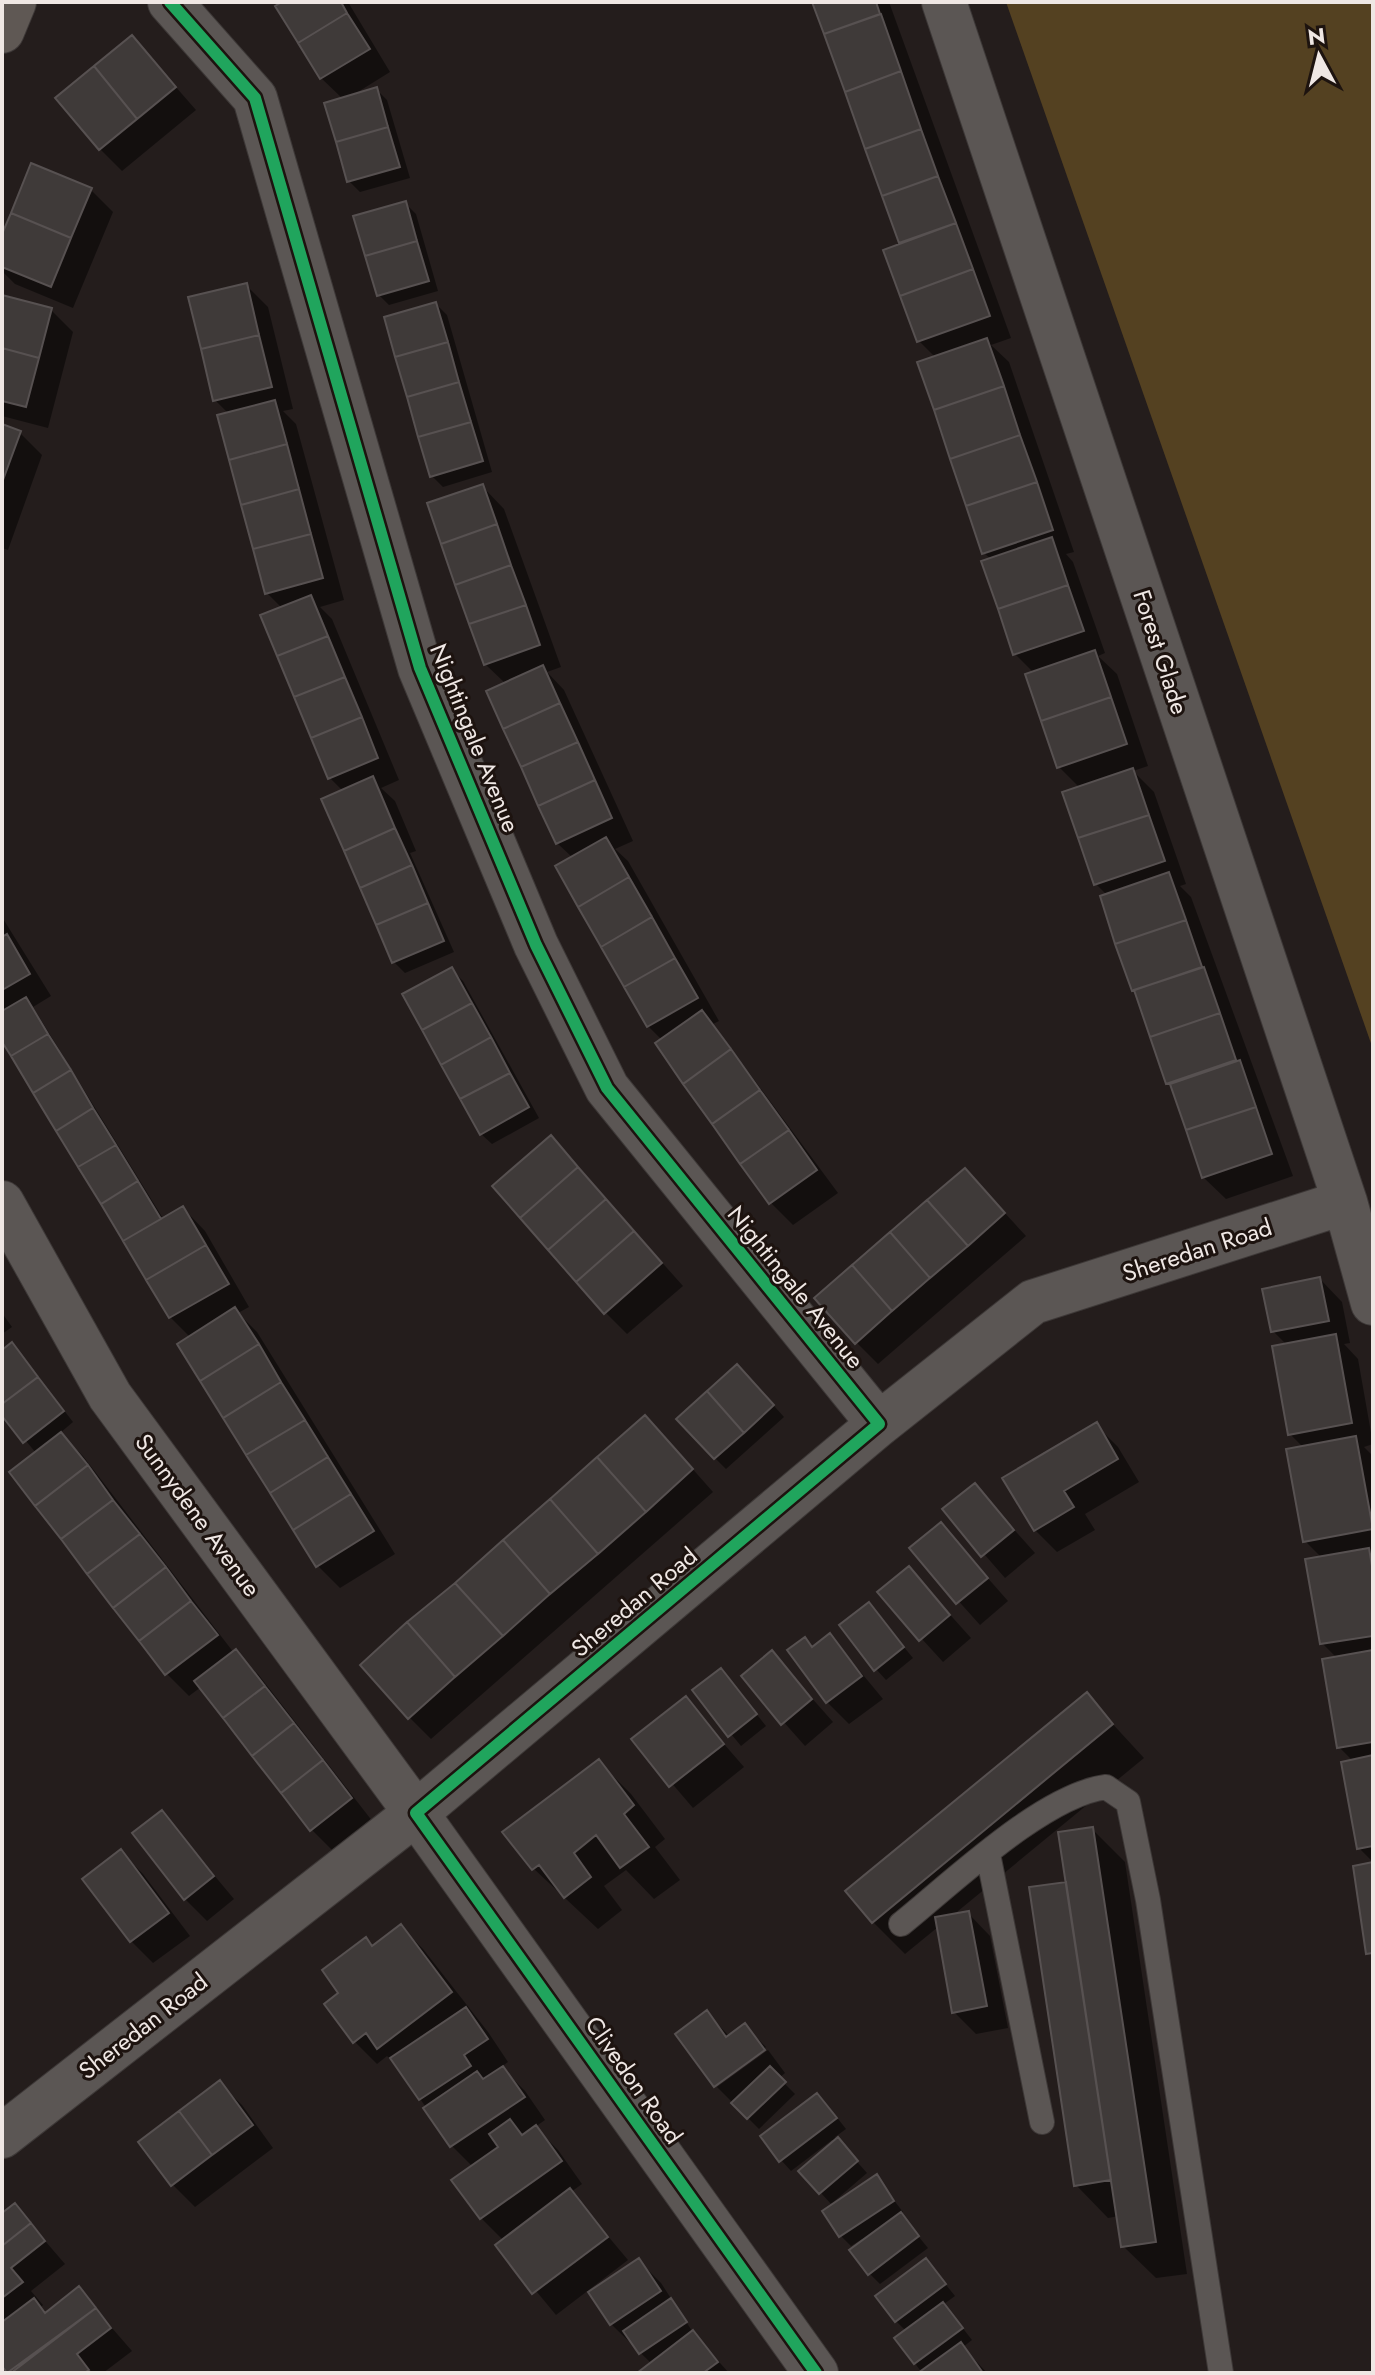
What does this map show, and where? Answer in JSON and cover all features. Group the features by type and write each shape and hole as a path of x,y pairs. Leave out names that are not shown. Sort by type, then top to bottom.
{"street":[{"path":"2,31 14,2"},
{"name":"Nightingale Avenue","path":"170,2 255,98 420,668 536,945 600,1074 607,1088 879,1424"},
{"name":"Forest Glade","path":"944,2 1345,1202 1373,1303"},
{"name":"Sheredan Road","path":"2,2136 416,1813 879,1424 1033,1302 1345,1202"},
{"name":"Sunnydene Avenue","path":"2,1203 110,1396 416,1813"},
{"name":"Clivedon Road","path":"416,1813 816,2373"}],"lane":[{"path":"901,1924 1031,1821 1085,1789 1106,1787 1128,1802 1151,1916 1221,2373"},
{"path":"988,1854 1042,2122"}],"shaded area":[{"path":"1006,2 1373,2 1373,1049"}],"building":[{"path":"282,2 341,2 347,13 298,43 275,6"},
{"path":"812,2 876,2 880,14 824,34"},
{"path":"347,13 370,49 320,79 298,43"},
{"path":"881,14 901,71 845,92 824,34"},
{"path":"132,35 176,87 137,119 94,66"},
{"path":"94,66 137,119 99,150 55,98"},
{"path":"901,71 921,129 865,149 845,92"},
{"path":"377,87 388,127 336,142 324,103"},
{"path":"388,127 400,167 347,182 336,142"},
{"path":"921,129 938,176 882,196 865,149"},
{"path":"31,163 92,188 71,238 11,213"},
{"path":"938,176 956,223 899,243 882,196"},
{"path":"406,201 417,241 365,256 353,216"},
{"path":"11,213 71,238 51,287 2,267 2,234"},
{"path":"956,223 973,269 900,296 883,250"},
{"path":"417,241 429,281 377,296 365,256"},
{"path":"973,269 990,316 917,342 900,296"},
{"path":"247,283 259,335 201,349 188,297"},
{"path":"2,295 52,308 39,358 2,348"},
{"path":"436,302 448,342 395,357 384,317"},
{"path":"259,335 272,387 213,401 201,349"},
{"path":"987,338 1004,386 934,410 917,362"},
{"path":"448,342 459,382 407,397 395,357"},
{"path":"2,348 39,358 26,407 2,401"},
{"path":"459,382 471,422 418,437 407,397"},
{"path":"1004,386 1020,435 950,459 934,410"},
{"path":"275,400 287,444 229,460 217,415"},
{"path":"471,422 483,461 430,477 418,437"},
{"path":"2,424 21,431 3,480 2,479"},
{"path":"1020,435 1037,482 966,506 950,459"},
{"path":"287,444 299,489 241,505 229,460"},
{"path":"1037,482 1053,530 982,554 966,506"},
{"path":"483,484 497,524 441,544 427,503"},
{"path":"299,489 311,534 253,549 241,505"},
{"path":"497,524 511,565 455,585 441,544"},
{"path":"311,534 323,578 265,594 253,549"},
{"path":"1052,537 1068,585 998,609 981,561"},
{"path":"511,565 526,605 469,624 455,585"},
{"path":"1068,585 1084,631 1013,655 998,609"},
{"path":"311,595 328,636 277,656 260,615"},
{"path":"526,605 540,645 484,665 469,624"},
{"path":"328,636 345,677 294,697 277,656"},
{"path":"1095,650 1111,697 1041,721 1025,674"},
{"path":"543,665 560,703 503,729 486,691"},
{"path":"345,677 362,717 311,738 294,697"},
{"path":"1111,697 1127,744 1057,768 1041,721"},
{"path":"560,703 578,742 521,767 503,729"},
{"path":"362,717 378,758 328,779 311,738"},
{"path":"578,742 595,780 538,806 521,767"},
{"path":"1133,768 1149,815 1078,838 1062,792"},
{"path":"373,776 395,828 344,851 321,799"},
{"path":"595,780 612,818 556,844 538,806"},
{"path":"1149,815 1165,861 1094,885 1078,838"},
{"path":"395,828 412,865 360,888 344,851"},
{"path":"606,837 629,877 578,907 555,866"},
{"path":"412,865 428,903 376,925 360,888"},
{"path":"1169,872 1186,920 1115,944 1100,896"},
{"path":"629,877 652,917 601,947 578,907"},
{"path":"428,903 444,941 392,963 376,925"},
{"path":"652,917 675,958 624,987 601,947"},
{"path":"1186,920 1202,967 1132,991 1115,944"},
{"path":"7,934 30,974 2,990 2,937"},
{"path":"675,958 698,998 647,1027 624,987"},
{"path":"452,967 472,1003 422,1030 402,994"},
{"path":"1204,967 1220,1013 1150,1037 1134,990"},
{"path":"26,997 48,1034 11,1056 2,1042 2,1011"},
{"path":"472,1003 491,1037 441,1065 422,1030"},
{"path":"702,1010 731,1049 683,1084 655,1043"},
{"path":"1220,1013 1236,1060 1166,1084 1150,1037"},
{"path":"48,1034 71,1070 33,1093 11,1056"},
{"path":"491,1037 510,1073 460,1099 441,1065"},
{"path":"731,1049 760,1090 712,1124 683,1084"},
{"path":"1240,1060 1256,1107 1186,1130 1170,1084"},
{"path":"71,1070 93,1108 56,1131 33,1093"},
{"path":"510,1073 529,1107 480,1135 460,1099"},
{"path":"760,1090 789,1130 740,1164 712,1124"},
{"path":"1256,1107 1272,1154 1202,1178 1186,1130"},
{"path":"93,1108 116,1145 78,1167 56,1131"},
{"path":"789,1130 817,1170 769,1204 740,1164"},
{"path":"551,1135 578,1167 520,1218 492,1186"},
{"path":"116,1145 138,1181 101,1204 78,1167"},
{"path":"578,1167 606,1199 548,1250 520,1218"},
{"path":"965,1168 1005,1213 968,1246 927,1200"},
{"path":"138,1181 161,1219 123,1241 101,1204"},
{"path":"606,1199 634,1231 576,1282 548,1250"},
{"path":"927,1200 968,1246 930,1278 890,1232"},
{"path":"183,1206 206,1245 146,1280 123,1241"},
{"path":"634,1231 662,1263 604,1314 576,1282"},
{"path":"890,1232 930,1278 892,1311 852,1265"},
{"path":"206,1245 229,1284 169,1318 146,1280"},
{"path":"852,1265 892,1311 855,1344 814,1298"},
{"path":"1320,1277 1329,1321 1271,1332 1262,1289"},
{"path":"235,1307 259,1344 200,1381 177,1344"},
{"path":"1336,1334 1352,1423 1288,1435 1272,1346"},
{"path":"12,1342 38,1377 2,1404 2,1350"},
{"path":"259,1344 281,1382 223,1418 200,1381"},
{"path":"737,1364 774,1405 744,1433 707,1391"},
{"path":"38,1377 64,1411 23,1443 2,1416 2,1404"},
{"path":"281,1382 305,1420 246,1455 223,1418"},
{"path":"707,1391 744,1433 714,1459 676,1419"},
{"path":"645,1415 693,1469 646,1512 597,1457"},
{"path":"305,1420 328,1457 270,1493 246,1455"},
{"path":"1097,1422 1118,1459 1064,1491 1074,1507 1034,1531 1002,1478"},
{"path":"61,1432 88,1465 35,1506 9,1472"},
{"path":"1356,1436 1373,1529 1303,1542 1286,1449"},
{"path":"328,1457 351,1494 293,1530 270,1493"},
{"path":"597,1457 646,1512 598,1554 550,1499"},
{"path":"88,1465 113,1500 61,1539 35,1506"},
{"path":"975,1483 1014,1530 981,1557 942,1509"},
{"path":"351,1494 374,1531 316,1567 293,1530"},
{"path":"550,1499 598,1554 550,1594 503,1540"},
{"path":"113,1500 140,1534 87,1574 61,1539"},
{"path":"941,1522 988,1578 956,1604 909,1548"},
{"path":"140,1534 166,1567 113,1608 87,1574"},
{"path":"503,1540 550,1594 503,1636 455,1583"},
{"path":"1369,1548 1373,1572 1373,1636 1320,1644 1305,1559"},
{"path":"909,1566 950,1615 919,1641 877,1592"},
{"path":"166,1567 191,1601 139,1641 113,1608"},
{"path":"455,1583 503,1636 455,1677 407,1622"},
{"path":"191,1601 218,1635 165,1675 139,1641"},
{"path":"869,1602 904,1647 874,1671 839,1625"},
{"path":"407,1622 455,1677 408,1719 360,1665"},
{"path":"830,1633 862,1676 826,1703 787,1650 805,1637 812,1647"},
{"path":"236,1649 265,1686 223,1718 194,1681"},
{"path":"772,1650 812,1699 781,1725 741,1676"},
{"path":"1373,1650 1373,1742 1337,1748 1322,1659"},
{"path":"721,1668 757,1714 728,1737 692,1690"},
{"path":"265,1686 294,1723 252,1756 223,1718"},
{"path":"1087,1692 1113,1724 872,1923 845,1891"},
{"path":"686,1696 724,1744 669,1787 631,1739"},
{"path":"294,1723 323,1760 281,1793 252,1756"},
{"path":"1373,1755 1373,1846 1357,1849 1341,1762"},
{"path":"599,1759 634,1805 624,1814 649,1847 620,1868 596,1835 574,1853 591,1877 564,1898 539,1865 532,1870 502,1832"},
{"path":"323,1760 352,1798 310,1831 281,1793"},
{"path":"162,1810 214,1876 184,1900 132,1833"},
{"path":"1093,1827 1156,2242 1121,2247 1058,1832"},
{"path":"121,1849 169,1913 130,1942 82,1879"},
{"path":"1373,1862 1373,1953 1366,1954 1353,1866"},
{"path":"1066,1882 1111,2180 1074,2186 1029,1887"},
{"path":"969,1911 987,2006 952,2013 935,1917"},
{"path":"401,1924 452,1992 377,2049 366,2033 353,2043 324,2004 338,1993 322,1970 366,1937 372,1946"},
{"path":"466,2007 488,2039 464,2055 471,2066 419,2100 390,2058"},
{"path":"707,2010 726,2037 745,2023 765,2050 714,2087 675,2034"},
{"path":"503,2066 525,2097 450,2147 423,2108 477,2071 483,2079"},
{"path":"770,2066 786,2082 747,2119 731,2103"},
{"path":"220,2080 253,2125 212,2155 179,2111"},
{"path":"817,2093 837,2118 779,2162 760,2136"},
{"path":"179,2111 212,2155 171,2186 138,2142"},
{"path":"510,2119 522,2135 536,2125 562,2161 480,2219 451,2180 498,2147 489,2134"},
{"path":"838,2137 858,2161 819,2194 798,2171"},
{"path":"877,2174 894,2201 839,2237 822,2211"},
{"path":"570,2188 608,2237 532,2294 495,2245"},
{"path":"15,2203 31,2223 2,2246 2,2213"},
{"path":"901,2212 919,2236 868,2275 849,2250"},
{"path":"31,2223 45,2241 11,2268 23,2282 2,2298 2,2246"},
{"path":"639,2258 661,2291 610,2325 588,2292"},
{"path":"926,2258 946,2284 895,2322 875,2296"},
{"path":"79,2286 96,2308 7,2373 2,2366 2,2322 34,2298 45,2313"},
{"path":"671,2298 687,2322 639,2354 623,2331"},
{"path":"943,2302 963,2328 914,2364 894,2338"},
{"path":"96,2308 111,2328 77,2354 89,2370 84,2373 11,2373"},
{"path":"693,2330 718,2362 703,2373 637,2373"},
{"path":"961,2342 983,2373 918,2373"}],"cycle path":[{"path":"170,2 255,98 420,668 536,945 607,1088 879,1424 416,1813 816,2373"}]}
